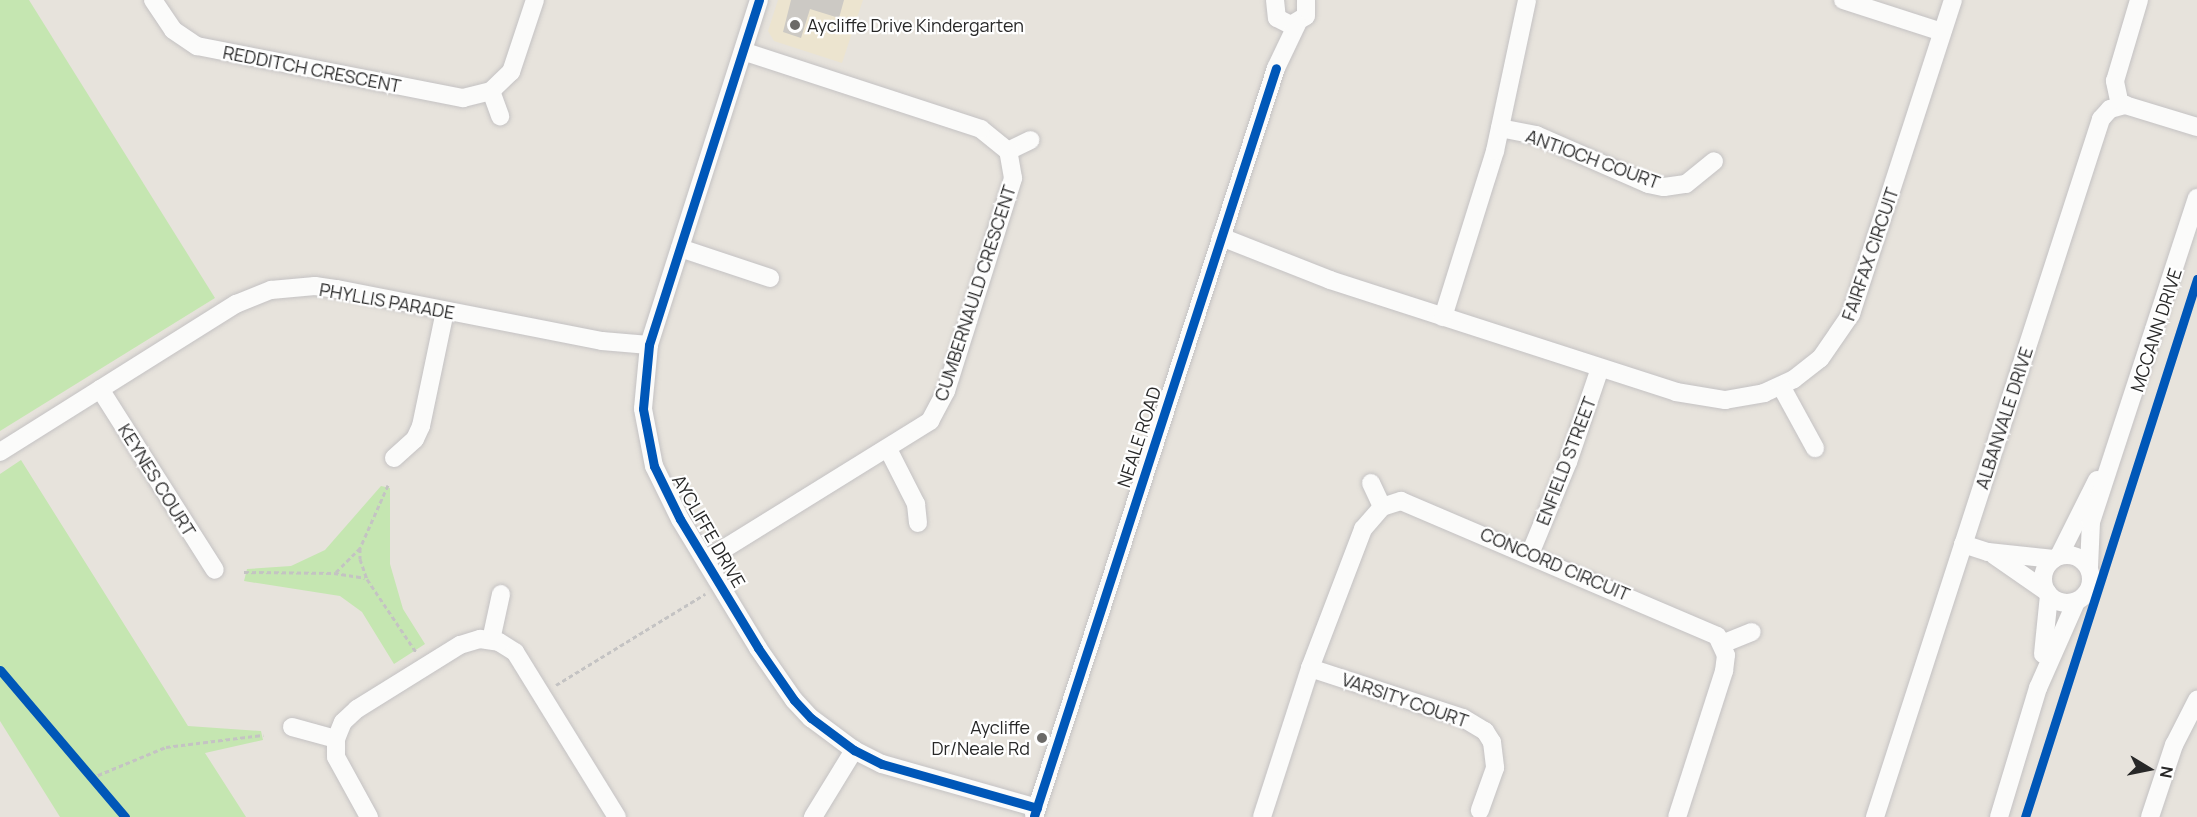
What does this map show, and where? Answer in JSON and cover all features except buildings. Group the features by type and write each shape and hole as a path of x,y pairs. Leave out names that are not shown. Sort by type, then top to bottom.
{"street":[{"name":"REDDITCH CRESCENT","path":"153,0 174,30 197,46 448,96 478,97 491,91"},
{"path":"500,116 491,91 502,84 518,57 535,0"},
{"name":"AYCLIFFE DRIVE","path":"759,0 648,350 643,409 652,458 666,494 794,700 854,750 882,764 1033,814"},
{"name":"NEALE ROAD","path":"1033,814 1276,68 1277,11 1306,16 1306,0"},
{"path":"1443,317 1500,128 1527,0"},
{"path":"1843,0 1942,32"},
{"name":"FAIRFAX CIRCUIT","path":"1219,244 1600,368 1710,399 1744,398 1781,387 1820,359 1851,314 1953,0"},
{"path":"2139,0 2115,81 2120,105 2197,127"},
{"path":"743,51 968,123 991,134 1008,151 1031,140"},
{"name":"ALBANVALE DRIVE","path":"1875,817 2101,119 2120,105"},
{"name":"ANTIOCH COURT","path":"1500,128 1536,135 1648,184 1664,187 1686,184 1714,161"},
{"name":"CUMBERNAULD CRESCENT","path":"706,560 930,421 941,402 1010,192 1012,178 1008,151"},
{"name":"MCCANN DRIVE","path":"2089,567 2091,522 2196,208"},
{"path":"680,248 770,278"},
{"name":"PHYLLIS PARADE","path":"0,452 236,304 271,290 315,286 648,350"},
{"path":"394,458 408,448 421,426 445,311"},
{"name":"ENFIELD STREET","path":"1530,554 1568,462 1600,368"},
{"path":"1781,387 1815,447"},
{"name":"KEYNES COURT","path":"100,389 215,570"},
{"name":"MCCANN DRIVE","path":"2056,557 2118,445"},
{"path":"888,449 912,495 918,523"},
{"path":"1262,817 1310,668 1363,529 1382,507 1371,483"},
{"name":"CONCORD CIRCUIT","path":"1382,507 1401,501 1413,504 1709,631 1722,644"},
{"path":"1964,544 1988,552 2079,557 2089,567 2092,583 2076,602 2038,688 1999,817"},
{"path":"1988,552 2062,603 2076,602"},
{"path":"2038,688 2048,594 2043,578 2056,557"},
{"path":"490,640 501,594"},
{"path":"1677,817 1724,671 1722,644 1752,632"},
{"path":"369,817 339,768 336,739 344,722 357,709 460,645 490,640 507,647 522,662 617,817"},
{"name":"VARSITY COURT","path":"1310,668 1463,718 1485,731 1492,742 1495,768 1493,783 1480,810"},
{"path":"2150,817 2174,745 2197,700"},
{"path":"292,728 336,739"},
{"path":"813,817 854,750"}],"path":[{"path":"334,573 360,548 388,485"},
{"path":"360,548 361,568 416,652"},
{"path":"244,573 334,573 367,579"},
{"path":"556,685 706,593"},
{"path":"84,770 94,782 166,747 263,735"}],"shaded area":[{"path":"778,0 863,0 842,63 774,41 768,31"}],"green space":[{"path":"0,0 29,0 215,298 0,431"},
{"path":"21,460 188,726 261,731 263,740 205,753 246,817 60,817 0,721 0,474"},
{"path":"381,486 390,488 390,564 403,609 425,644 394,664 362,612 340,596 244,581 247,569 291,566 325,550"}],"cycle path":[{"path":"759,0 649,345 643,409 654,466 680,519 758,648 794,700 811,718 854,750 882,764 1037,808"},
{"path":"1034,816 1276,68"},
{"path":"2025,817 2197,279"},
{"path":"0,670 125,817"}],"place":[{"name":"Aycliffe Drive Kindergarten","path":"795,25"},
{"name":"Aycliffe Dr/Neale Rd","path":"1042,738"}]}
